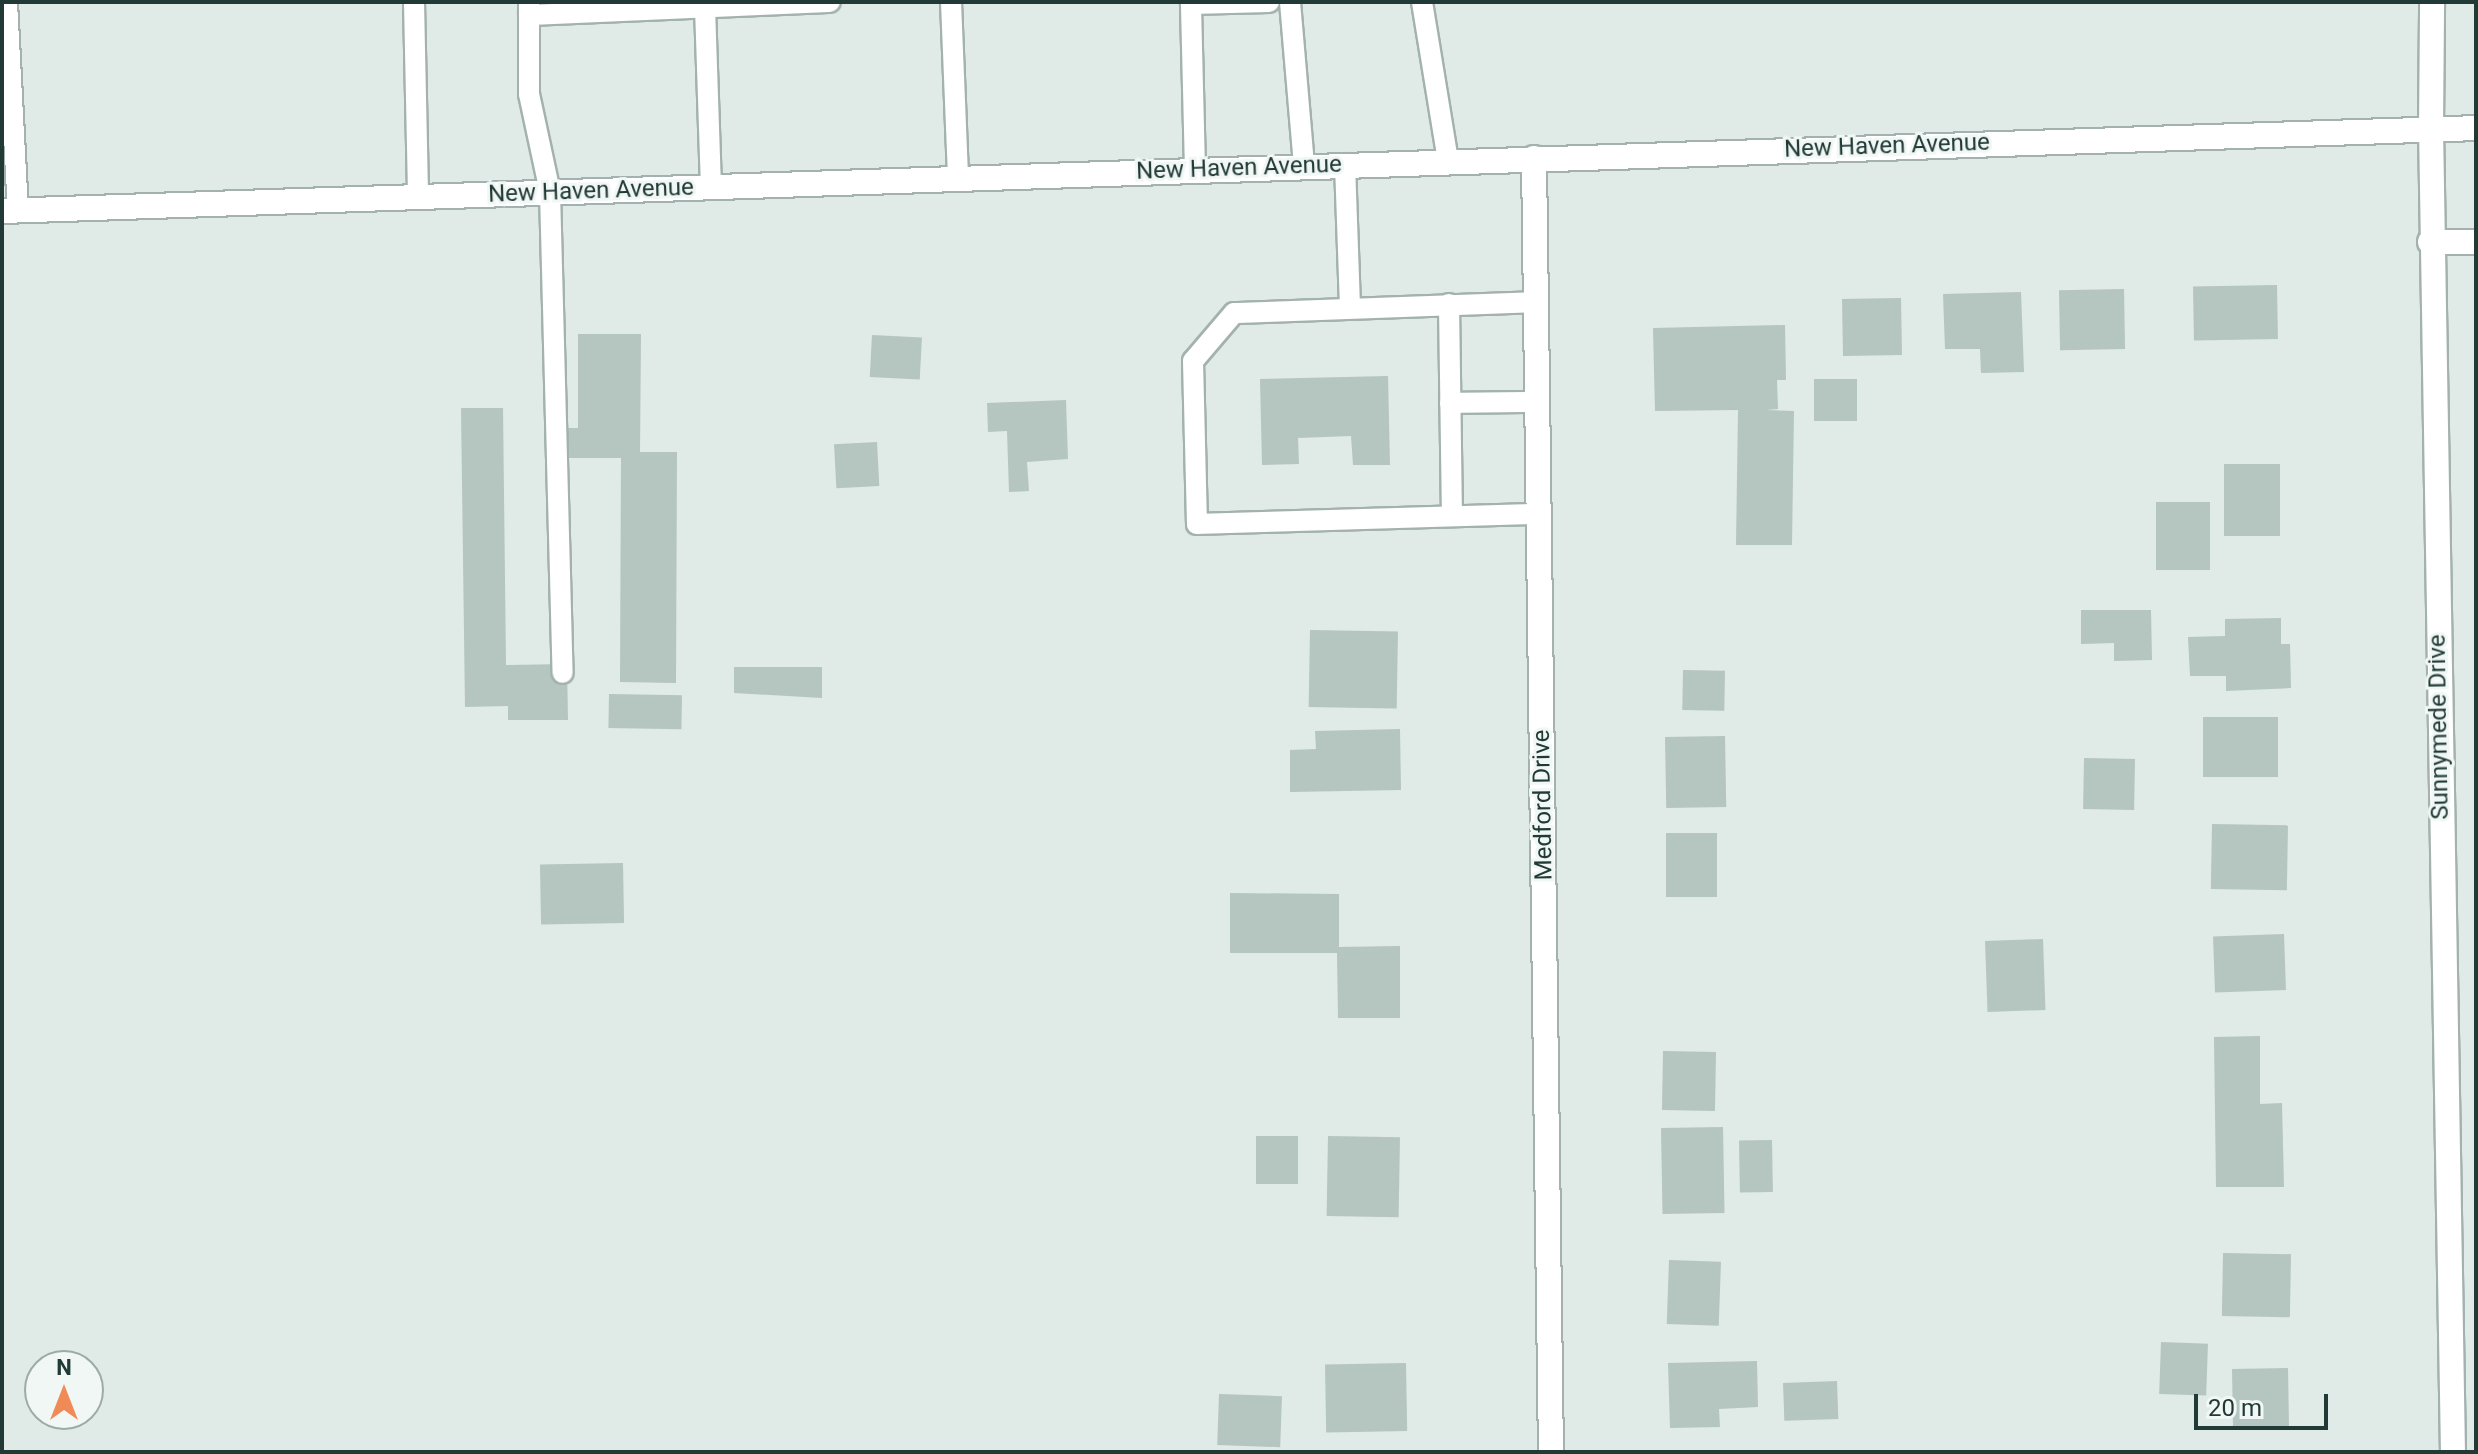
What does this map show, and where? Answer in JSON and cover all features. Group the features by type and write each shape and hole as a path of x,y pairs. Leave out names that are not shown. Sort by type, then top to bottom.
{"street":[{"name":"Sunnymede Drive","path":"2432,2 2430,242 2453,1452"},
{"name":"New Haven Avenue","path":"10,211 2431,127 2476,128"},
{"name":"Medford Drive","path":"1534,158 1551,1452"},
{"path":"2430,242 2476,242"}],"lane":[{"path":"7,2 10,211"},
{"path":"414,2 418,197"},
{"path":"563,673 550,192 529,94 529,8 705,7 830,2"},
{"path":"951,2 958,178"},
{"path":"1195,170 1190,3 1269,2"},
{"path":"1290,2 1304,166"},
{"path":"1422,2 1448,161"},
{"path":"705,7 711,186"},
{"path":"1345,164 1350,307"},
{"path":"1536,302 1234,313 1193,361 1197,524 1539,514"},
{"path":"1449,304 1452,515"},
{"path":"1450,403 1537,402"}],"building":[{"path":"2277,285 2278,339 2194,340 2193,286"},
{"path":"2124,289 2125,349 2060,350 2059,290"},
{"path":"2021,292 2024,372 1981,373 1980,349 1945,349 1943,294"},
{"path":"1901,298 1902,355 1843,356 1842,299"},
{"path":"1785,325 1786,380 1777,380 1778,409 1766,410 1794,411 1792,545 1736,545 1738,410 1655,411 1653,328"},
{"path":"578,334 641,334 640,452 677,452 676,683 620,682 621,458 568,458 568,428 578,428"},
{"path":"872,335 922,338 920,380 870,377"},
{"path":"1388,376 1390,465 1353,465 1351,436 1298,438 1299,464 1262,465 1260,379"},
{"path":"1814,379 1857,379 1857,421 1814,421"},
{"path":"1066,400 1068,459 1027,462 1029,491 1009,492 1007,431 988,432 987,403"},
{"path":"461,408 503,408 506,665 567,664 568,720 508,720 508,706 465,707"},
{"path":"877,442 879,486 836,488 834,444"},
{"path":"2224,464 2280,464 2280,536 2224,536"},
{"path":"2156,502 2210,502 2210,570 2156,570"},
{"path":"2081,610 2151,610 2152,660 2114,661 2114,643 2081,644"},
{"path":"2281,618 2281,644 2290,644 2291,688 2226,691 2226,676 2190,676 2188,637 2225,636 2225,619"},
{"path":"1310,630 1398,632 1397,709 1309,707"},
{"path":"734,667 822,667 822,698 734,693"},
{"path":"1683,670 1725,671 1724,711 1682,710"},
{"path":"609,694 682,695 681,729 608,728"},
{"path":"2203,717 2278,717 2278,777 2203,777"},
{"path":"1400,729 1401,790 1290,792 1290,750 1316,749 1315,731"},
{"path":"1725,736 1726,807 1666,808 1665,737"},
{"path":"2084,758 2135,759 2134,810 2083,809"},
{"path":"2212,824 2288,825 2287,890 2211,889"},
{"path":"1666,833 1717,833 1717,897 1666,897"},
{"path":"623,863 624,923 541,924 540,864"},
{"path":"1230,893 1339,894 1339,947 1400,946 1400,1018 1338,1018 1337,953 1230,953"},
{"path":"2284,934 2286,990 2215,992 2213,936"},
{"path":"2043,939 2045,1010 1988,1012 1985,941"},
{"path":"2260,1036 2260,1104 2282,1103 2284,1187 2216,1187 2214,1037"},
{"path":"1663,1051 1716,1052 1715,1111 1662,1110"},
{"path":"1723,1127 1725,1213 1663,1214 1661,1128"},
{"path":"1256,1136 1298,1136 1298,1184 1256,1184"},
{"path":"1328,1136 1400,1137 1399,1217 1327,1216"},
{"path":"1772,1140 1773,1192 1740,1193 1739,1141"},
{"path":"2223,1253 2291,1254 2290,1317 2222,1316"},
{"path":"1669,1260 1721,1262 1719,1326 1667,1324"},
{"path":"2161,1342 2208,1344 2206,1396 2159,1394"},
{"path":"1757,1361 1758,1407 1719,1409 1720,1427 1670,1428 1668,1363"},
{"path":"1406,1363 1407,1431 1326,1432 1325,1364"},
{"path":"2288,1368 2289,1427 2233,1428 2232,1369"},
{"path":"1837,1381 1838,1419 1784,1421 1783,1383"},
{"path":"1219,1394 1282,1396 1280,1447 1217,1445"}]}
